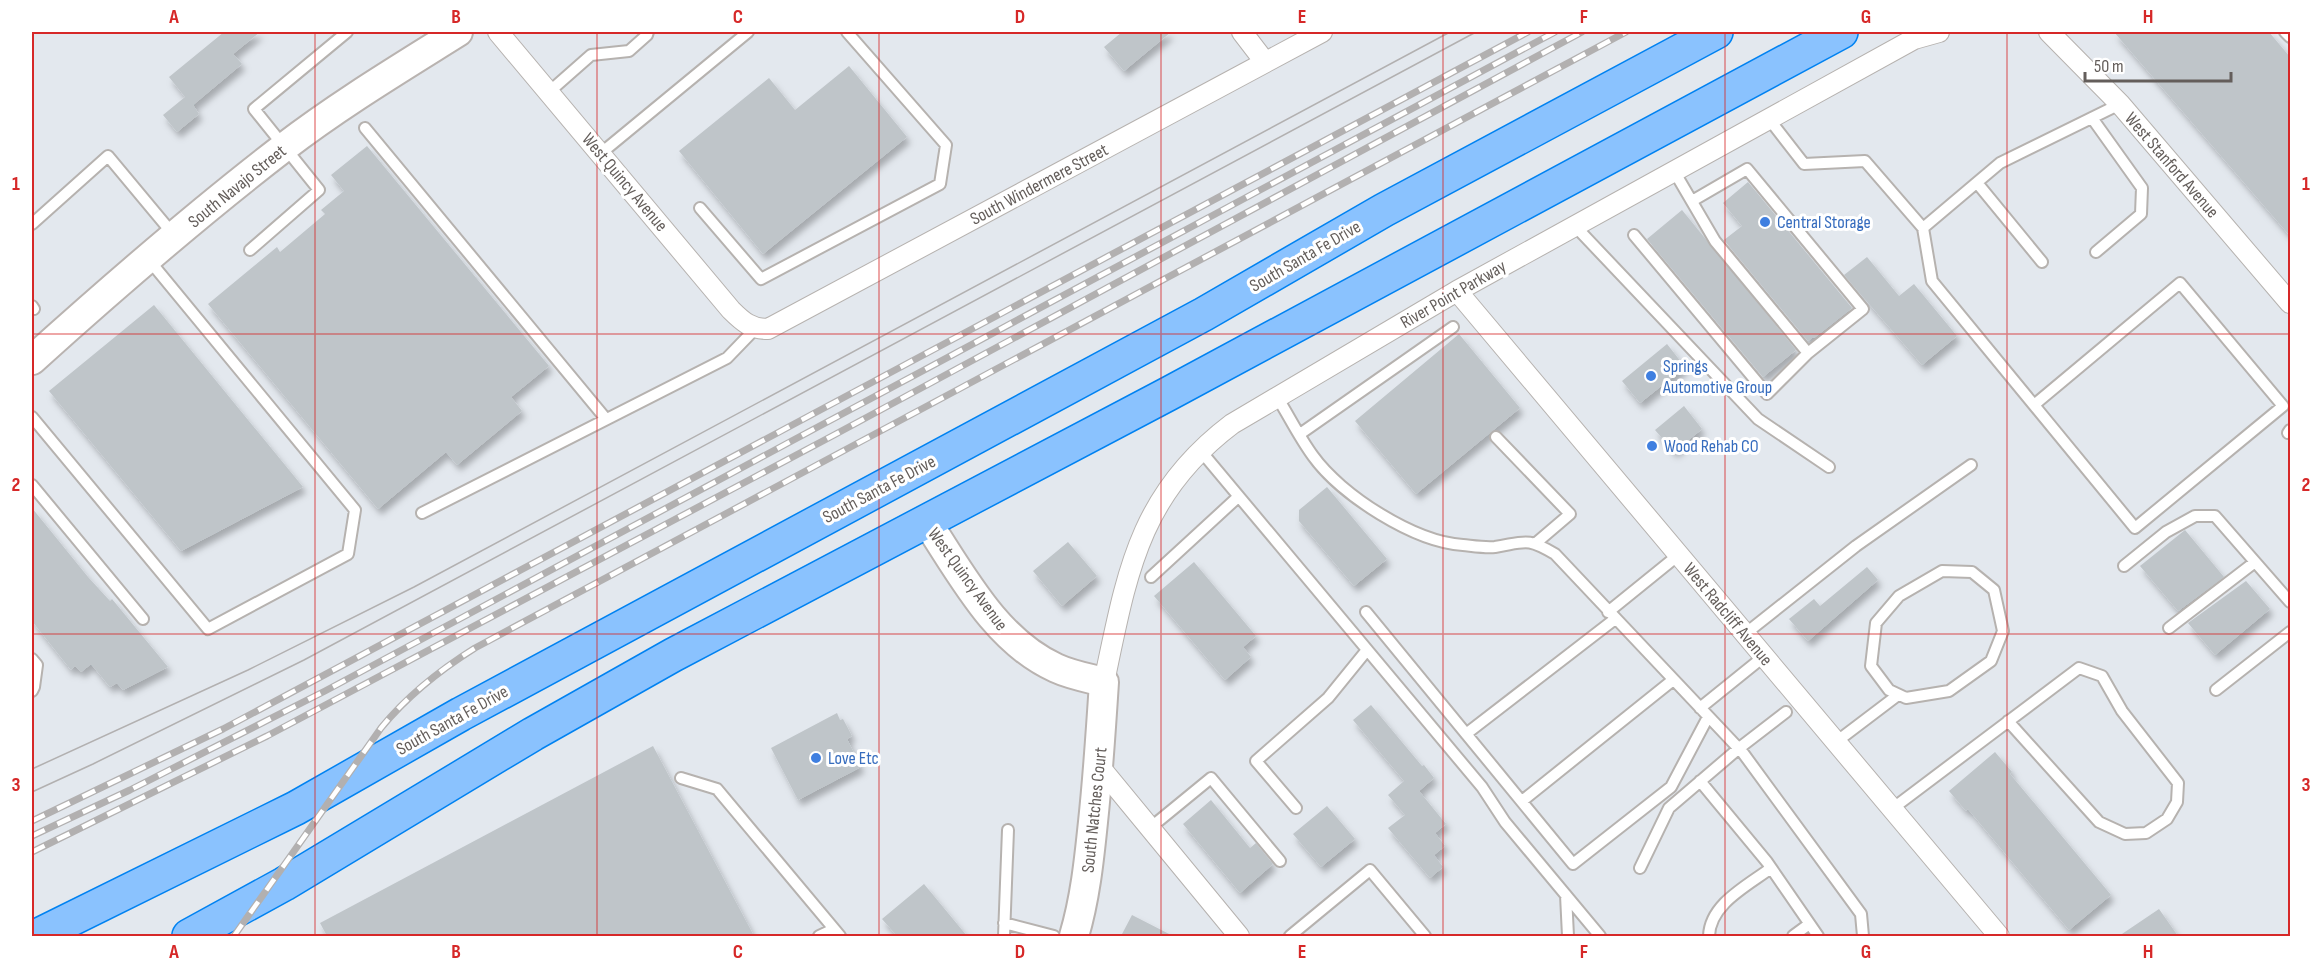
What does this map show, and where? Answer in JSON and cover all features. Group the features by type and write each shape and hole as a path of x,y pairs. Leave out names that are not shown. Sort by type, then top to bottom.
{"highway":[{"name":"South Santa Fe Drive","path":"37,936 296,808 461,714 1204,315 1384,210 1716,32"},
{"path":"189,936 293,879 606,692 1841,32"}],"street":[{"name":"South Navajo Street","path":"32,360 175,236 284,148 356,96 458,32"},
{"name":"West Quincy Avenue","path":"498,32 731,310 743,322 755,329"},
{"path":"1242,32 1265,62"},
{"name":"South Windermere Street","path":"755,329 768,329 784,322 1322,32"},
{"name":"River Point Parkway","path":"1104,682 1120,608 1143,531 1166,491 1188,461 1232,424 1457,291 1914,39 1940,32"},
{"name":"West Stanford Avenue","path":"2049,32 2120,104 2290,303"},
{"name":"West Radcliff Avenue","path":"1457,291 1999,936"},
{"name":"West Quincy Avenue","path":"927,522 978,599 1013,639 1028,652 1054,667 1104,682"},
{"name":"South Natches Court","path":"1074,936 1082,909 1099,766 1104,682"},
{"path":"1099,766 1237,936"}],"lane":[{"path":"250,250 319,190 254,109 347,32"},
{"path":"549,92 591,55 629,51 648,32"},
{"path":"600,154 748,32"},
{"path":"700,208 761,279 940,184 946,145 847,32"},
{"path":"2285,32 2290,37"},
{"path":"1923,228 2000,163 2120,104"},
{"path":"2092,118 2142,188 2141,214 2096,252"},
{"path":"1769,119 1804,164 1865,161 1923,228 1932,281 2135,528 2283,406 2180,283 2034,405"},
{"path":"365,128 606,419"},
{"path":"32,224 108,156 175,236"},
{"path":"1634,235 1767,394 1808,353 1863,309 1747,168 1692,201"},
{"path":"1674,171 1715,242 1808,353"},
{"path":"1978,183 2042,262"},
{"path":"1575,226 1758,419 1829,467"},
{"path":"32,417 208,629 348,554 355,510 148,259"},
{"path":"1300,435 1453,327"},
{"path":"422,513 727,358 755,329"},
{"path":"1278,396 1313,456 1342,487 1389,521 1424,536 1457,545 1492,547 1517,541 1536,543 1555,554 1738,749 1861,914 1863,936"},
{"path":"1496,437 1570,514 1536,543"},
{"path":"1200,450 1482,787 1505,822 1600,936"},
{"path":"1745,634 1856,546 1971,465"},
{"path":"32,484 143,619"},
{"path":"1151,577 1238,497"},
{"path":"2124,566 2166,532 2195,516 2215,516 2290,602"},
{"path":"1466,734 1611,615 1671,561"},
{"path":"2169,628 2255,562"},
{"path":"1942,571 1972,572 1994,590 2003,631 1991,661 1949,691 1906,698 1898,695 1889,690 1871,666 1876,623 1899,596 1942,571"},
{"path":"1366,612 1573,864 1671,787 1704,712 1757,662"},
{"path":"2216,690 2290,632"},
{"path":"1296,808 1256,761 1328,698 1367,650"},
{"path":"32,659 37,665 32,691"},
{"path":"1892,809 2008,721 2079,668 2102,676 2121,711 2178,783 2176,802 2167,819 2146,833 2125,834 2098,822 2008,721"},
{"path":"1522,801 1673,680"},
{"path":"1836,742 1898,695"},
{"path":"1640,868 1669,808 1738,749 1786,712"},
{"path":"681,778 717,789 837,933"},
{"path":"1150,828 1211,778 1280,861"},
{"path":"1700,781 1771,868 1808,925 1818,936"},
{"path":"1004,936 1008,831"},
{"path":"1709,936 1709,928 1719,907 1771,868"},
{"path":"1290,936 1370,870 1425,936"},
{"path":"1566,895 1568,936"},
{"path":"1004,922 1054,936"},
{"path":"1793,936 1808,925"},
{"path":"819,936 837,933"}],"building":[{"path":"224,32 260,32 233,54 242,64 193,105 199,114 177,132 163,115 185,97 169,77"},
{"path":"1122,32 1171,32 1124,71 1104,47"},
{"path":"2114,32 2269,32 2290,57 2290,236"},
{"path":"849,66 907,137 763,254 679,151 769,78 795,110"},
{"path":"367,146 549,366 511,397 522,411 457,465 446,452 378,509 208,304 277,247 280,252 325,214 321,210 344,191 331,175"},
{"path":"1748,182 1852,308 1808,341 1724,240 1742,226 1723,203"},
{"path":"1682,210 1796,350 1763,377 1647,239"},
{"path":"1867,257 1899,296 1914,284 1957,336 1922,365 1844,275"},
{"path":"154,305 303,487 181,551 49,391"},
{"path":"1459,334 1520,408 1416,494 1355,421"},
{"path":"1667,344 1685,367 1640,403 1622,381"},
{"path":"1684,406 1702,429 1674,452 1655,430"},
{"path":"1327,487 1387,559 1354,586 1299,521 1299,510"},
{"path":"32,508 88,577 110,601 112,599 168,667 123,690 117,683 110,687 91,664 81,672 75,666 71,670 32,621"},
{"path":"2185,530 2224,577 2178,611 2140,566"},
{"path":"1068,542 1097,576 1062,606 1033,571"},
{"path":"1194,562 1256,636 1243,647 1251,657 1225,680 1154,596"},
{"path":"1867,567 1878,580 1808,641 1789,619 1814,599 1820,606"},
{"path":"2246,581 2270,609 2215,655 2188,623"},
{"path":"1371,705 1434,778 1419,791 1446,824 1435,833 1445,846 1434,855 1443,867 1430,878 1388,828 1405,815 1388,795 1404,781 1353,720"},
{"name":"Love Etc","path":"837,713 852,736 847,739 861,767 798,800 771,748"},
{"path":"653,746 754,936 327,936 320,923"},
{"path":"1995,752 2012,772 2010,774 2111,895 2069,930 1968,809 1966,811 1949,791"},
{"path":"1211,800 1250,848 1256,843 1273,864 1240,893 1183,824"},
{"path":"1327,806 1355,839 1321,867 1293,834"},
{"path":"924,884 967,936 897,936 882,919"},
{"path":"2159,909 2178,936 2119,936"},
{"path":"1132,915 1173,936 1121,936"}],"tram line":[{"path":"32,769 248,670 414,587 1450,32"},
{"path":"32,792 304,660 1476,32"}],"railway":[{"path":"32,821 223,729 1528,32"},
{"path":"32,836 130,790 325,691 1555,32"},
{"path":"32,852 267,736 834,435 1582,32"},
{"path":"234,936 381,728 413,694 462,656 1626,32"}],"place":[{"name":"Central Storage","path":"1765,222"},
{"name":"Springs Automotive Group","path":"1651,376"},
{"name":"Wood Rehab CO","path":"1652,446"},
{"name":"Love Etc","path":"816,758"}]}
